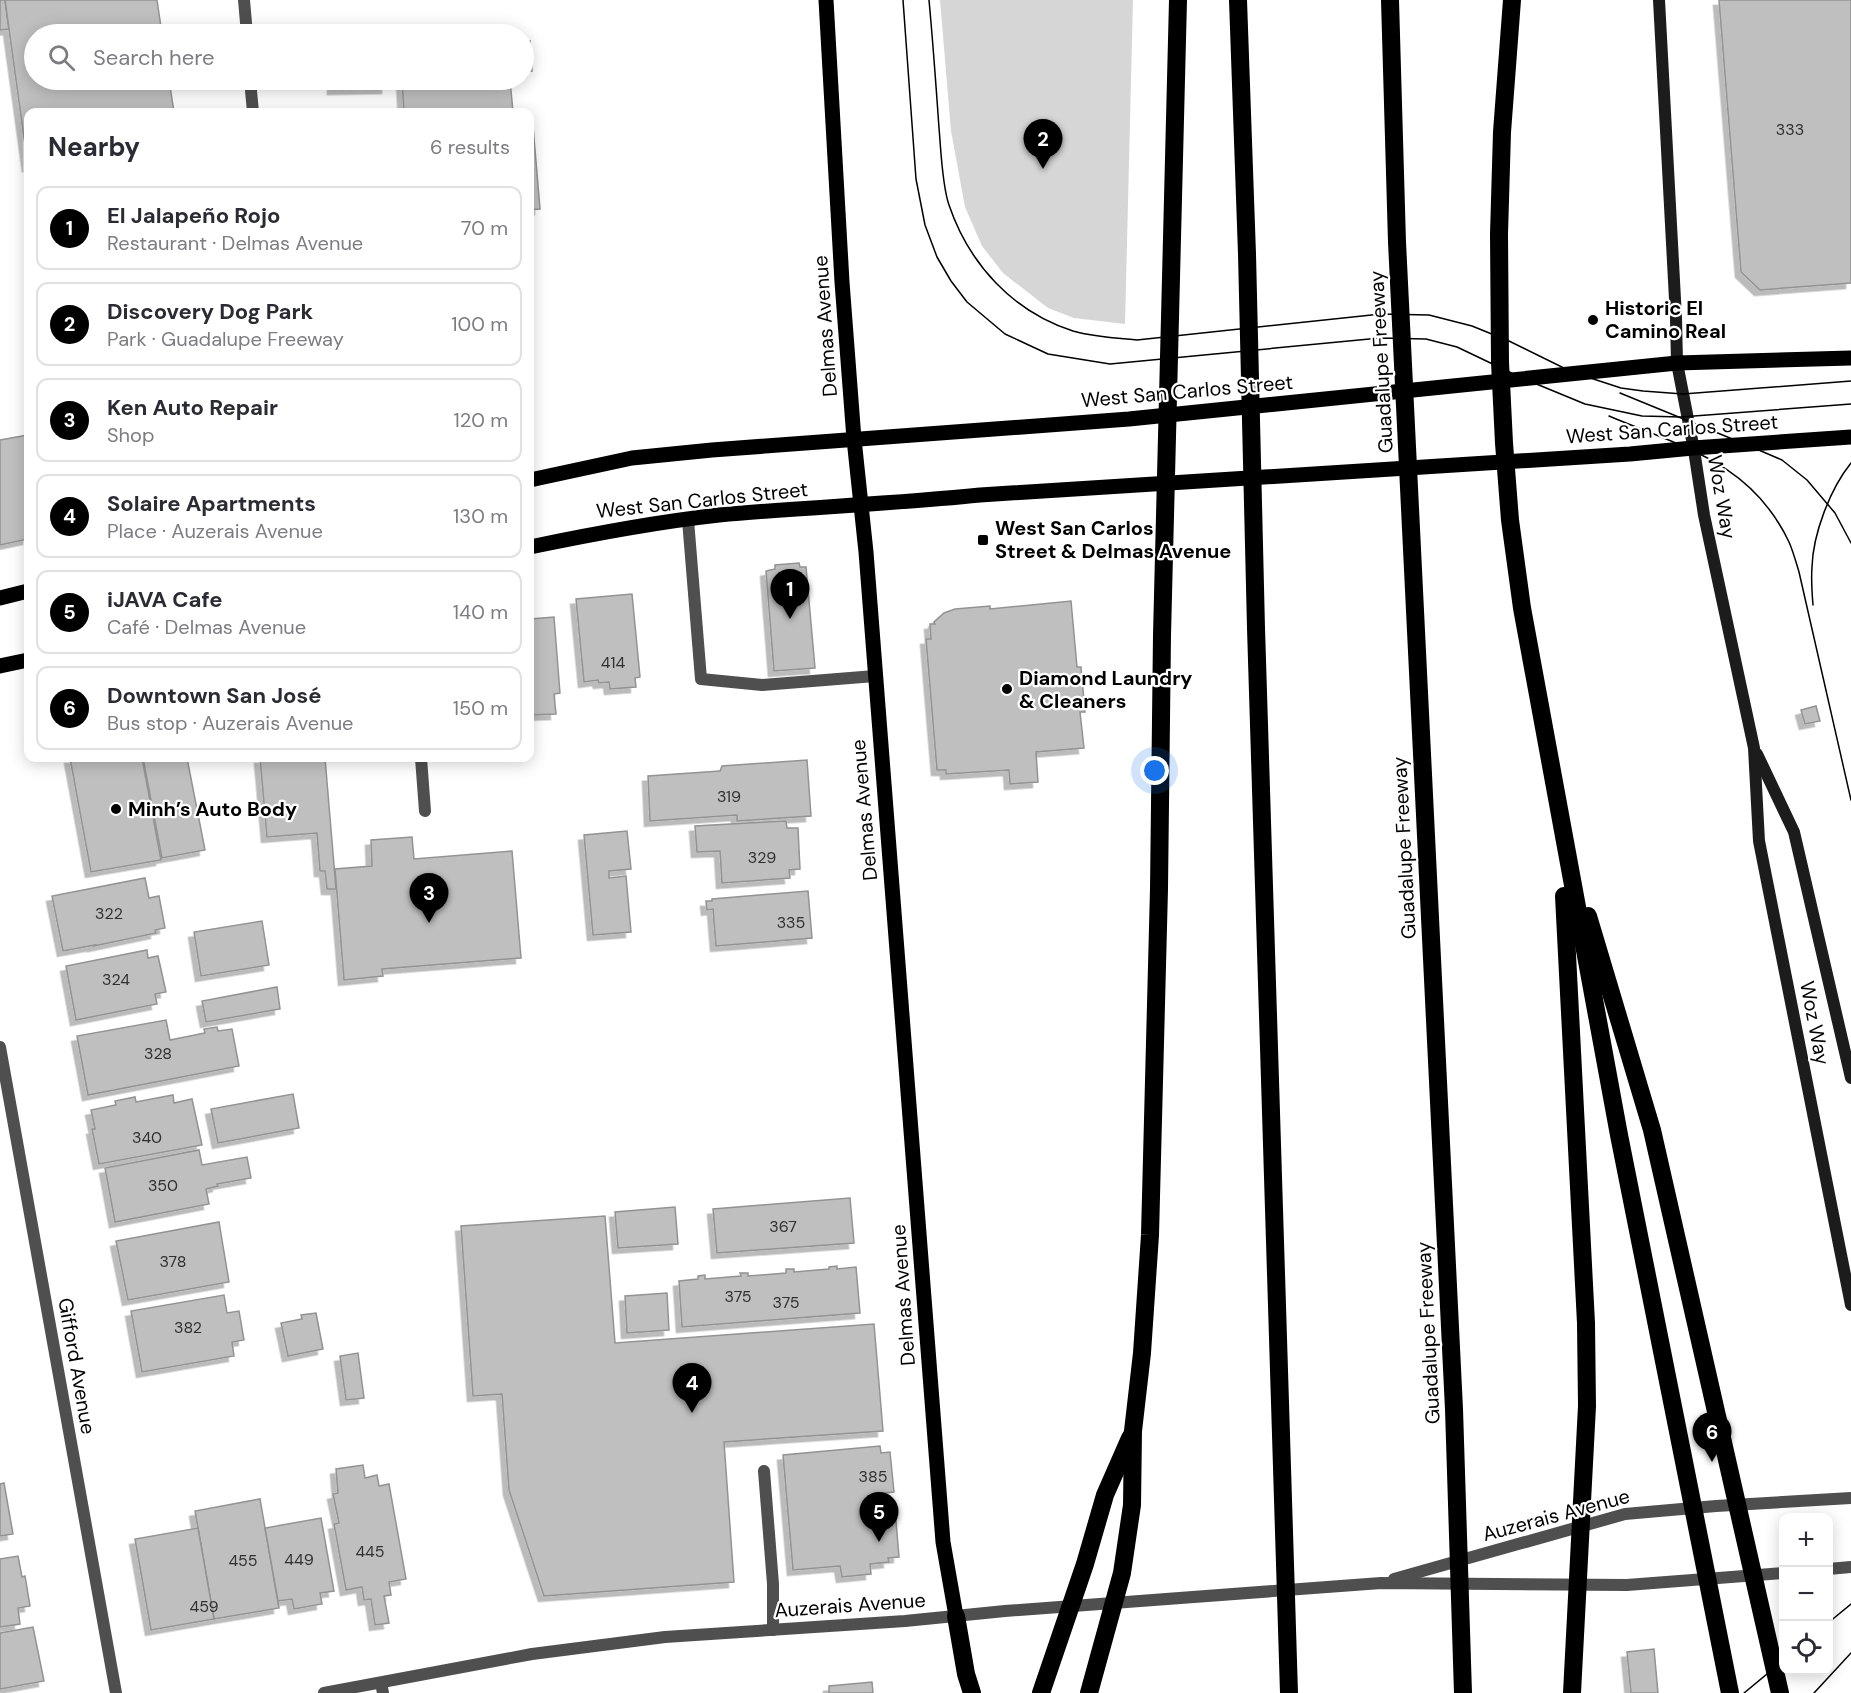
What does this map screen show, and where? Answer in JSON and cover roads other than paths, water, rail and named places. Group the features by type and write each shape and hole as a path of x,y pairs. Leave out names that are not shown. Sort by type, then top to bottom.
{"highway":[{"path":"1089,1693 1122,1573 1132,1505 1133,1431 1147,1294 1154,1139 1162,635 1178,0"},
{"path":"1238,0 1289,1693"},
{"name":"Guadalupe Freeway","path":"1390,0 1397,242 1454,1409 1463,1693"},
{"path":"1512,0 1502,132 1499,234 1500,362 1510,520 1522,608 1560,822 1619,1135 1730,1693"},
{"path":"1560,822 1583,1240 1587,1406 1572,1693"},
{"path":"1560,822 1652,1130 1780,1693"},
{"path":"1041,1693 1085,1564 1105,1495 1133,1431"},
{"path":"956,1616 966,1674 972,1693"}],"main road":[{"name":"Delmas Avenue","path":"826,0 842,282 854,439 943,1542 956,1616"},
{"name":"Woz Way","path":"1659,0 1677,318 1677,363 1704,515 1754,748 1759,841 1851,1305"},
{"name":"West San Carlos Street","path":"534,479 632,458 712,450 1130,419 1677,363 1851,357"},
{"name":"West San Carlos Street","path":"534,546 590,534 719,516 980,495 1630,454 1851,437"},
{"path":"0,598 24,592"},
{"path":"0,666 24,661"},
{"name":"Woz Way","path":"1754,748 1794,832 1851,1078"}],"street":[{"path":"244,0 246,24"},
{"path":"251,90 253,108"},
{"path":"688,520 701,679 762,685 874,676"},
{"path":"421,762 425,811"},
{"name":"Gifford Avenue","path":"0,1047 116,1693"},
{"path":"764,1471 773,1584 773,1630"},
{"name":"Auzerais Avenue","path":"1381,1583 1625,1514 1851,1498"},
{"path":"1833,1569 1851,1567"},
{"name":"Auzerais Avenue","path":"324,1693 382,1688 543,1653 665,1637 905,1622 1005,1611 1381,1583 1627,1585 1779,1573"}],"tram line":[{"path":"903,0 916,179 925,225 937,257 967,302 1005,334 1048,354 1110,364 1380,338 1426,339 1457,347 1522,378 1585,404 1642,416 1681,417 1851,404"},
{"path":"929,0 942,167 949,205 968,247 981,266 1013,298 1031,312 1051,323 1089,335 1137,340 1381,314 1429,315 1472,326 1509,341 1572,372 1621,388 1683,394 1851,381"},
{"path":"1620,393 1782,460 1807,480 1835,513 1851,543"},
{"path":"1609,416 1688,448 1712,461 1735,475 1755,493 1773,515 1789,542 1799,572 1851,800"},
{"path":"1813,605 1812,567 1819,526 1836,486 1851,463"},
{"path":"1830,1621 1851,1604"},
{"path":"1814,1693 1851,1653"},
{"path":"1744,1693 1779,1664"}],"place":[{"name":"Discovery Dog Park","path":"1043,169"},
{"name":"Historic El Camino Real","path":"1593,320"},
{"name":"West San Carlos Street & Delmas Avenue","path":"983,540"},
{"name":"El Jalapeño Rojo","path":"790,619"},
{"name":"Diamond Laundry & Cleaners","path":"1007,689"},
{"name":"Minh’s Auto Body","path":"116,809"},
{"name":"Ken Auto Repair","path":"429,923"},
{"name":"Solaire Apartments","path":"692,1413"},
{"name":"Downtown San José","path":"1712,1462"},
{"name":"iJAVA Cafe","path":"879,1542"}]}
